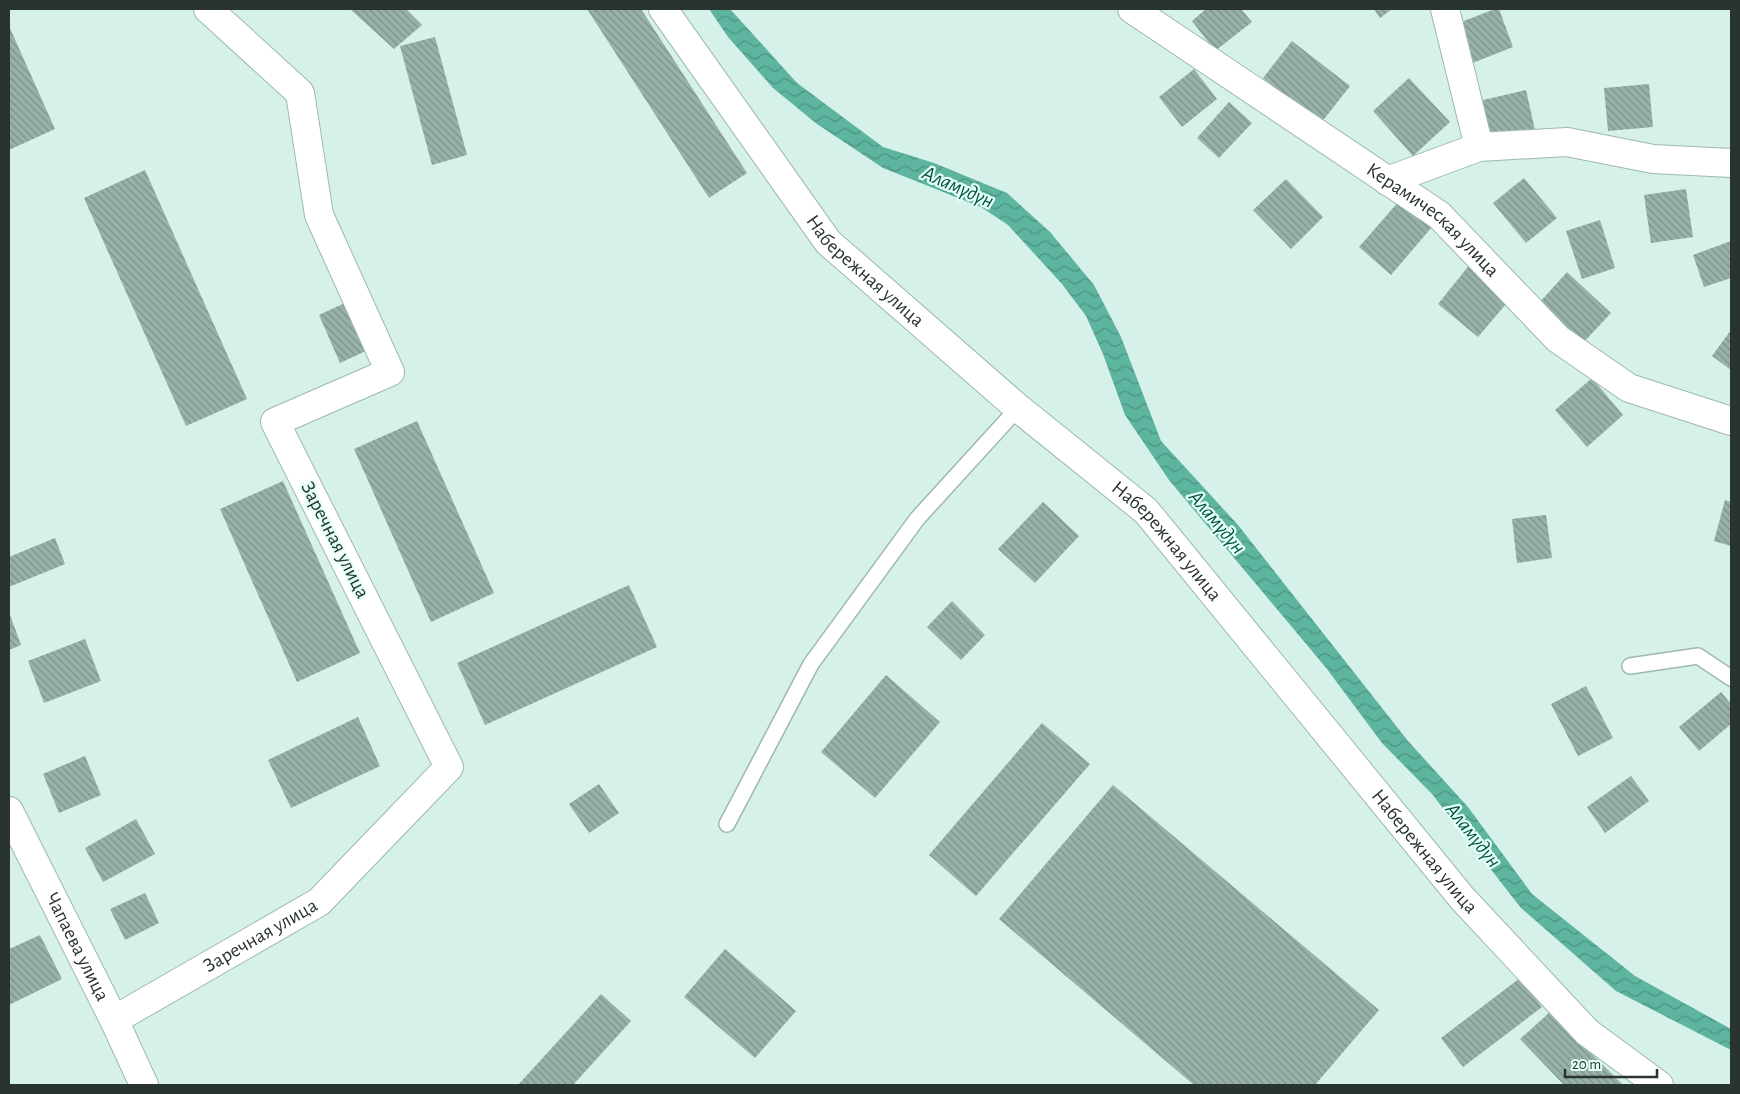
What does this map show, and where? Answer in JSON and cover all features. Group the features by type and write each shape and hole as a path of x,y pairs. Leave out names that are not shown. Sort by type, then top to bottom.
{"street":[{"name":"Заречная улица","path":"114,1020 319,902 449,767 275,422 390,372 319,215 300,93 208,9"},
{"name":"Набережная улица","path":"663,9 828,242 1018,408 1146,511 1462,898 1587,1032 1659,1085"},
{"name":"Керамическая улица","path":"1132,9 1440,215 1558,339 1629,388 1731,421"},
{"path":"1445,9 1479,147"},
{"path":"1387,181 1479,147 1567,142 1653,159 1731,163"},
{"name":"Чапаева улица","path":"9,812 114,1020 144,1085"}],"lane":[{"path":"727,824 811,664 917,518 1018,408"},
{"path":"1630,666 1698,656 1731,678"}],"water":[{"name":"Аламүдүн","path":"709,9 730,9 797,83 883,147 934,163 1007,193 1050,232 1094,285 1121,337 1161,441 1238,525 1408,741 1468,807 1532,894 1635,976 1731,1029 1731,1050 1616,991 1521,908 1432,794 1382,743 1327,669 1169,480 1125,415 1103,354 1086,316 1062,284 1008,225 981,207 883,168 817,124 773,88 728,37"}],"building":[{"path":"350,9 406,9 422,25 394,49"},
{"path":"587,9 641,9 747,173 709,198"},
{"path":"1206,9 1241,9 1252,22 1215,51 1192,21"},
{"path":"1374,9 1392,9 1380,18"},
{"path":"1499,9 1513,47 1470,64 1456,24"},
{"path":"9,26 55,129 9,150"},
{"path":"435,37 467,155 432,165 400,46"},
{"path":"1292,41 1350,86 1321,123 1263,78"},
{"path":"1194,69 1217,99 1182,127 1159,97"},
{"path":"1409,78 1450,122 1413,156 1373,111"},
{"path":"1649,84 1653,127 1608,131 1604,88"},
{"path":"1526,90 1535,130 1489,141 1479,101"},
{"path":"1229,102 1252,123 1219,158 1197,138"},
{"path":"145,170 247,399 186,426 84,198"},
{"path":"1524,178 1557,218 1526,243 1493,203"},
{"path":"1286,179 1323,217 1291,249 1253,210"},
{"path":"1686,189 1693,237 1651,243 1644,195"},
{"path":"1400,200 1432,227 1391,275 1359,247"},
{"path":"1600,220 1615,268 1582,279 1566,231"},
{"path":"1731,241 1731,278 1704,287 1693,255"},
{"path":"1471,263 1512,297 1478,337 1438,304"},
{"path":"1567,272 1611,313 1583,343 1540,302"},
{"path":"349,301 370,349 340,363 319,315"},
{"path":"1731,330 1731,370 1712,356"},
{"path":"1592,378 1623,415 1587,447 1555,410"},
{"path":"417,421 494,593 431,622 354,449"},
{"path":"283,481 360,653 297,682 220,509"},
{"path":"1725,500 1731,502 1731,546 1714,541"},
{"path":"1043,502 1079,536 1035,583 998,549"},
{"path":"1546,515 1552,558 1517,563 1512,519"},
{"path":"55,538 65,564 9,587 9,557"},
{"path":"629,585 657,647 485,725 457,663"},
{"path":"952,601 985,635 961,660 927,627"},
{"path":"9,612 21,645 9,650"},
{"path":"85,639 101,681 44,703 28,661"},
{"path":"886,675 940,722 875,798 821,752"},
{"path":"1586,686 1613,738 1578,756 1551,704"},
{"path":"1721,692 1731,704 1731,724 1699,751 1679,727"},
{"path":"358,717 380,766 291,808 268,760"},
{"path":"1042,723 1090,764 976,896 929,855"},
{"path":"85,756 101,795 59,813 43,774"},
{"path":"1631,776 1649,801 1605,833 1587,807"},
{"path":"599,784 619,813 589,833 569,804"},
{"path":"1113,785 1379,1010 1315,1085 1194,1085 999,919"},
{"path":"136,819 155,854 103,882 85,848"},
{"path":"145,893 159,923 125,940 110,909"},
{"path":"40,935 62,979 9,1005 9,949"},
{"path":"725,949 796,1011 755,1058 684,997"},
{"path":"1520,978 1542,1007 1463,1067 1441,1038"},
{"path":"601,994 631,1021 573,1085 518,1085"},
{"path":"1550,1012 1623,1085 1564,1085 1520,1039"}]}
